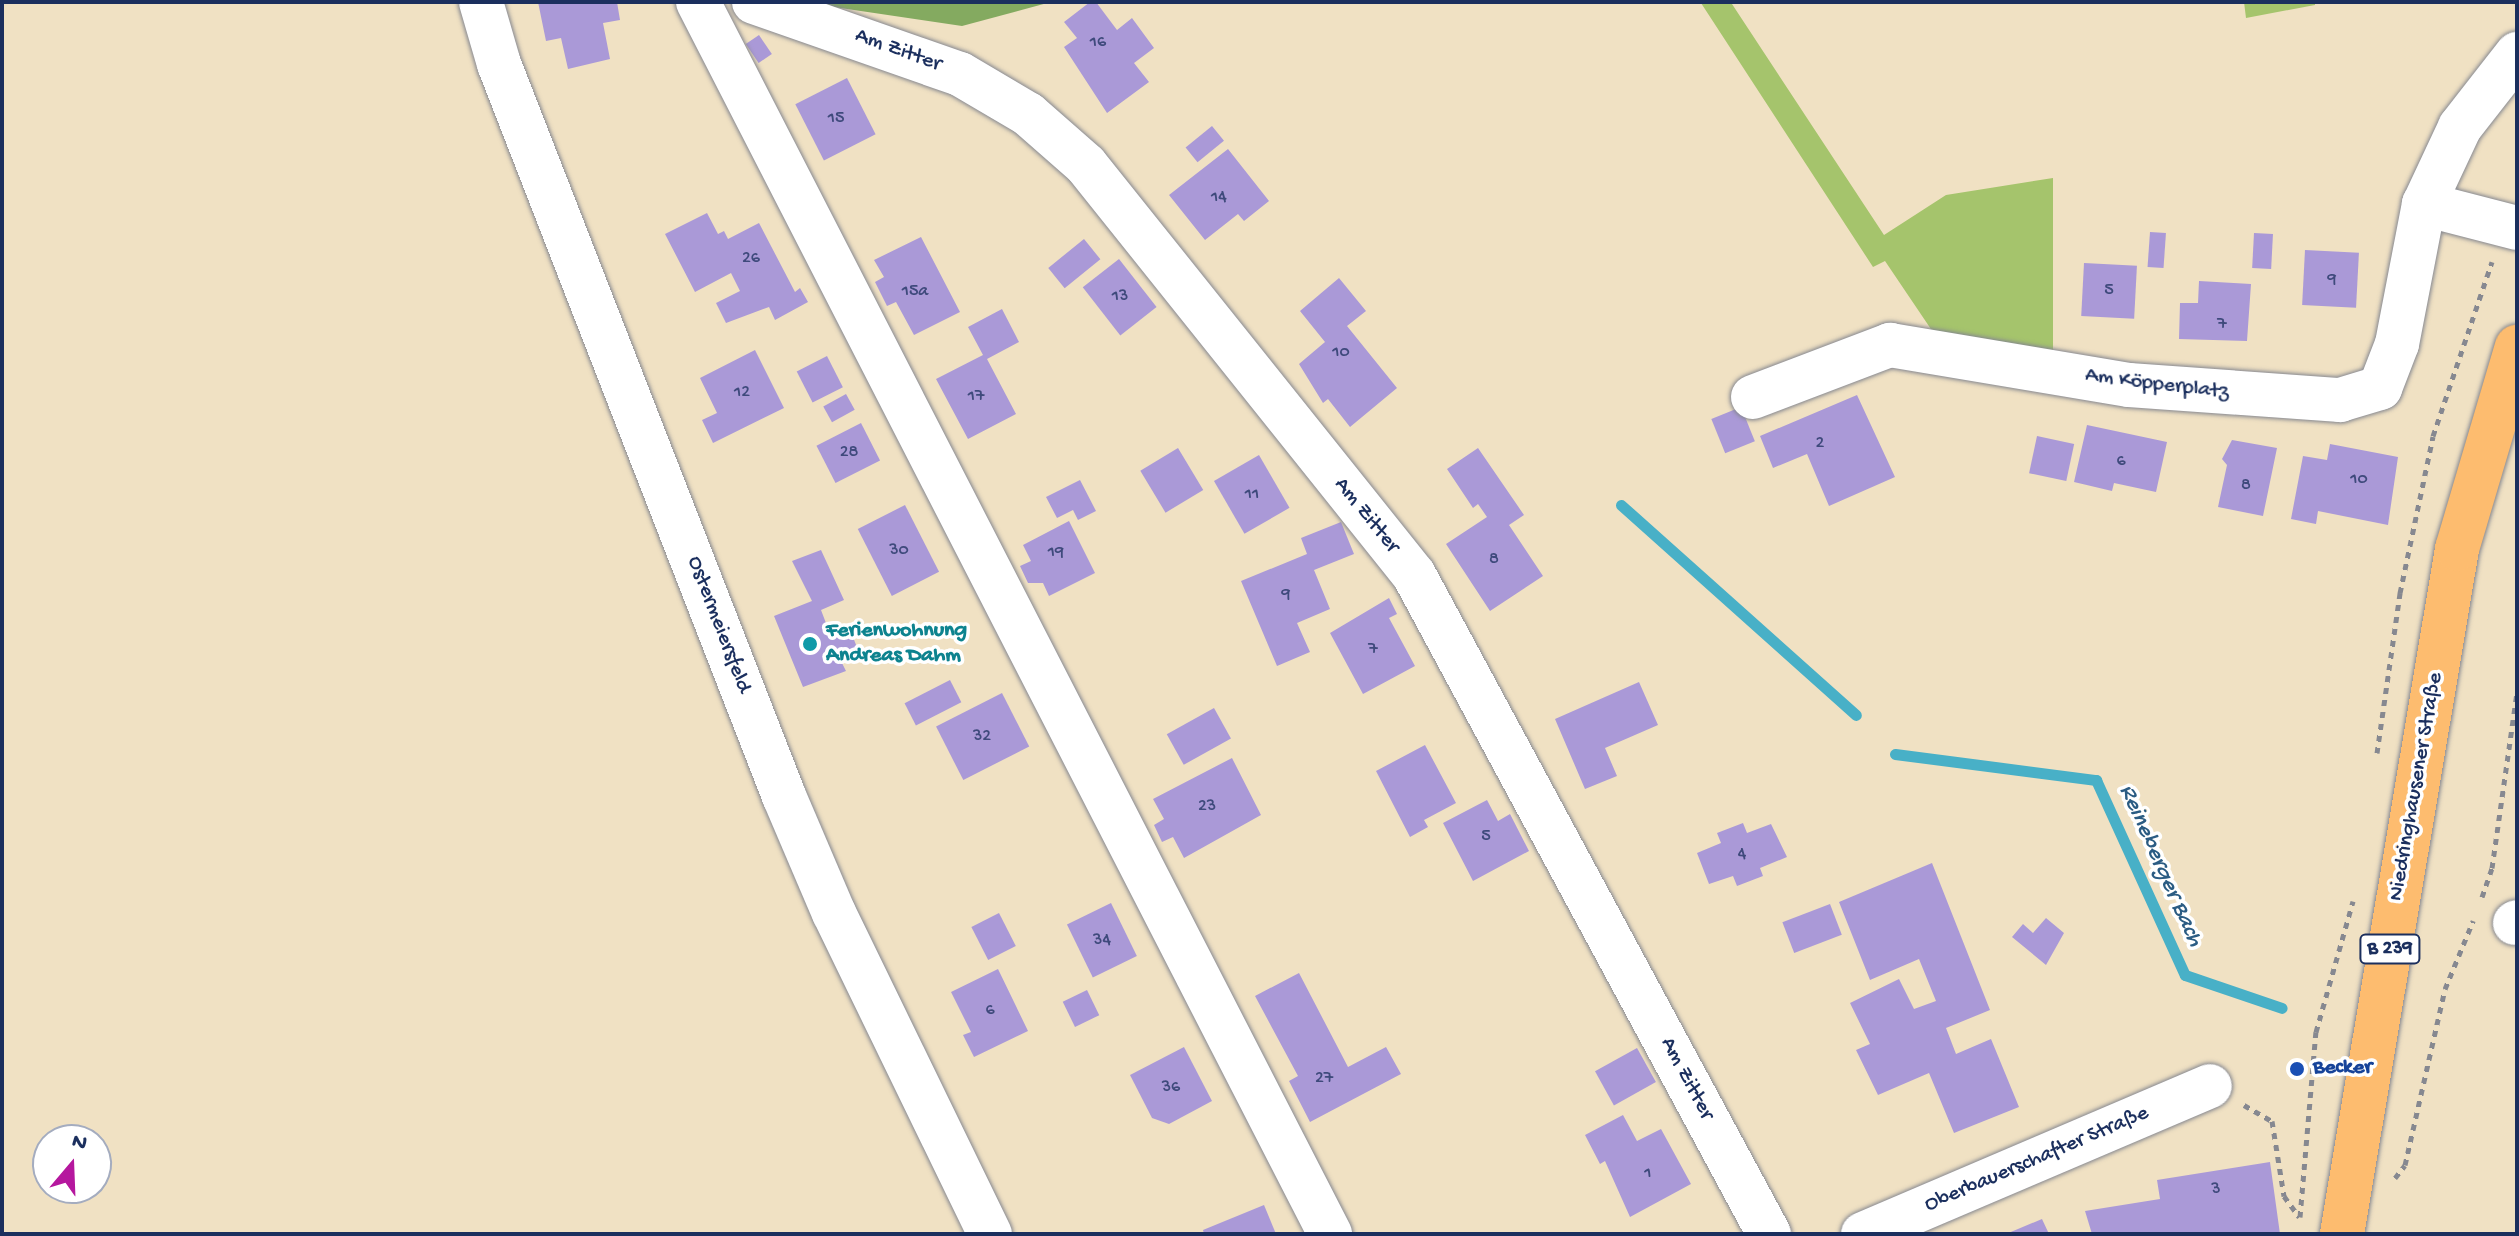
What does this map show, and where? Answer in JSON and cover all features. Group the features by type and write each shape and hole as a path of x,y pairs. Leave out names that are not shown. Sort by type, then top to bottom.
{"main road":[{"name":"Niedringhausener Straße","path":"2342,1234 2457,549 2517,347"}],"street":[{"name":"Ostermeiersfeld","path":"481,2 499,64 784,796 834,913 990,1234"},
{"path":"698,2 1330,1234"},
{"name":"Am Zitter","path":"754,2 960,74 1028,114 1086,165 1414,575 1769,1234"},
{"name":"Am Köpperplatz","path":"1753,397 1890,345 2129,385 2271,397 2353,396 2380,388 2397,344 2424,204 2460,127 2517,54"},
{"path":"2424,204 2517,228"},
{"name":"Oberbauerschafter Straße","path":"1863,1234 2210,1086"}],"path":[{"path":"2390,1184 2405,1165 2445,989 2492,868 2517,693"},
{"path":"2210,1086 2272,1121 2284,1196 2300,1218"}],"green space":[{"path":"800,2 1051,2 962,26"},
{"path":"1741,2 1732,4 1884,235 1946,195 2053,178 2053,364 1941,344 1885,261 1873,267 1701,3"},
{"path":"2244,2 2315,2 2315,5 2246,18"}],"building":[{"path":"538,2 617,2 620,20 603,23 610,59 568,69 561,38 546,41"},
{"path":"1090,2 1096,2 1117,30 1132,18 1154,48 1134,63 1149,82 1107,113 1064,47 1077,38 1064,22"},
{"path":"759,35 772,54 759,63 746,44"},
{"path":"847,78 876,134 824,160 795,104"},
{"path":"1212,126 1224,141 1198,162 1186,147"},
{"path":"1228,149 1269,201 1244,221 1238,214 1205,240 1169,195"},
{"path":"707,213 718,234 724,231 728,239 759,223 795,292 800,288 808,302 775,320 769,307 726,323 716,303 740,291 731,273 695,292 665,234"},
{"path":"2150,232 2166,233 2164,268 2148,267"},
{"path":"2254,233 2273,234 2271,269 2252,268"},
{"path":"921,237 960,312 914,335 896,302 887,306 875,282 884,277 874,260"},
{"path":"1084,239 1100,259 1065,288 1048,268"},
{"path":"2305,250 2359,253 2356,308 2302,305"},
{"path":"1119,259 1157,307 1120,335 1083,287"},
{"path":"2084,263 2137,266 2134,319 2081,316"},
{"path":"1339,278 1366,311 1347,326 1397,388 1350,427 1328,399 1323,403 1299,364 1325,342 1300,311"},
{"path":"2199,281 2251,284 2247,341 2179,339 2180,303 2198,303"},
{"path":"1002,309 1019,342 987,359 1016,414 968,439 936,379 983,355 968,327"},
{"path":"755,350 784,408 713,443 702,420 717,413 700,378"},
{"path":"827,356 843,387 813,403 797,371"},
{"path":"846,394 855,410 832,422 823,407"},
{"path":"1857,395 1895,477 1829,506 1807,454 1773,468 1760,436"},
{"path":"1741,407 1755,441 1725,453 1711,419"},
{"path":"861,423 880,460 836,483 816,446"},
{"path":"2087,425 2167,442 2156,492 2114,483 2112,491 2074,482"},
{"path":"2037,436 2074,444 2066,481 2029,473"},
{"path":"2232,440 2277,448 2263,516 2218,507 2227,465 2222,459"},
{"path":"2330,444 2398,457 2388,525 2318,511 2316,524 2291,519 2303,456 2327,460"},
{"path":"1178,448 1203,490 1166,513 1140,471"},
{"path":"1478,448 1524,515 1509,525 1543,576 1490,611 1446,544 1487,517 1478,504 1473,508 1447,469"},
{"path":"1259,455 1290,508 1244,534 1214,481"},
{"path":"1080,480 1096,511 1078,520 1073,510 1057,518 1046,497"},
{"path":"905,505 939,572 892,596 858,529"},
{"path":"1069,521 1095,573 1049,596 1043,583 1028,583 1020,566 1031,561 1023,545"},
{"path":"1341,522 1354,554 1314,570 1330,609 1297,623 1310,652 1277,666 1241,581 1307,554 1301,538"},
{"name":"Ferienwohnung Andreas Dahm","path":"821,550 844,600 821,610 829,631 848,624 858,650 839,657 846,671 803,687 774,616 812,601 792,561"},
{"path":"1389,598 1397,614 1389,618 1415,666 1363,694 1330,633"},
{"path":"950,680 961,702 916,725 905,703"},
{"path":"1639,682 1658,725 1605,748 1617,776 1585,789 1555,719"},
{"path":"1002,693 1029,746 963,780 936,727"},
{"path":"1214,708 1231,739 1184,765 1167,734"},
{"path":"1425,745 1456,803 1424,820 1428,827 1410,837 1376,771"},
{"path":"1232,758 1261,815 1184,858 1173,837 1162,842 1154,825 1164,819 1153,799"},
{"path":"1487,800 1498,821 1510,814 1529,851 1473,881 1443,823"},
{"path":"1743,823 1747,833 1771,824 1787,857 1760,868 1763,876 1737,886 1733,876 1709,884 1697,853 1721,843 1717,833"},
{"path":"1932,863 1990,1010 1946,1028 1956,1054 1991,1039 2019,1107 1954,1133 1929,1073 1878,1095 1856,1050 1870,1044 1850,1003 1899,979 1914,1009 1936,1001 1919,959 1870,980 1839,902"},
{"path":"1111,903 1137,956 1093,978 1067,924"},
{"path":"1830,904 1842,935 1794,953 1782,922"},
{"path":"999,913 1016,946 988,960 971,927"},
{"path":"2046,918 2064,933 2046,965 2012,937 2023,924 2033,933"},
{"path":"998,969 1028,1031 974,1057 963,1035 971,1032 951,992"},
{"path":"1299,973 1348,1067 1386,1047 1401,1074 1310,1122 1289,1081 1298,1076 1255,996"},
{"path":"1087,990 1099,1015 1075,1027 1063,1002"},
{"path":"1184,1047 1212,1101 1169,1124 1152,1118 1130,1075"},
{"path":"1637,1048 1656,1082 1614,1105 1595,1071"},
{"path":"1623,1115 1637,1141 1661,1129 1691,1184 1630,1217 1605,1161 1600,1164 1585,1135"},
{"path":"2270,1162 2280,1234 2092,1234 2085,1211 2160,1199 2157,1180"},
{"path":"1264,1205 1276,1234 1204,1234 1203,1230"},
{"path":"2042,1219 2049,1234 2006,1234"}],"waterway":[{"name":"Reineberger Bach","path":"1621,505 1856,715"},
{"name":"Reineberger Bach","path":"1895,754 2096,780 2185,975 2282,1008"}],"place":[{"name":"Ferienwohnung Andreas Dahm","path":"810,644"},
{"name":"Becker","path":"2297,1069"}]}
